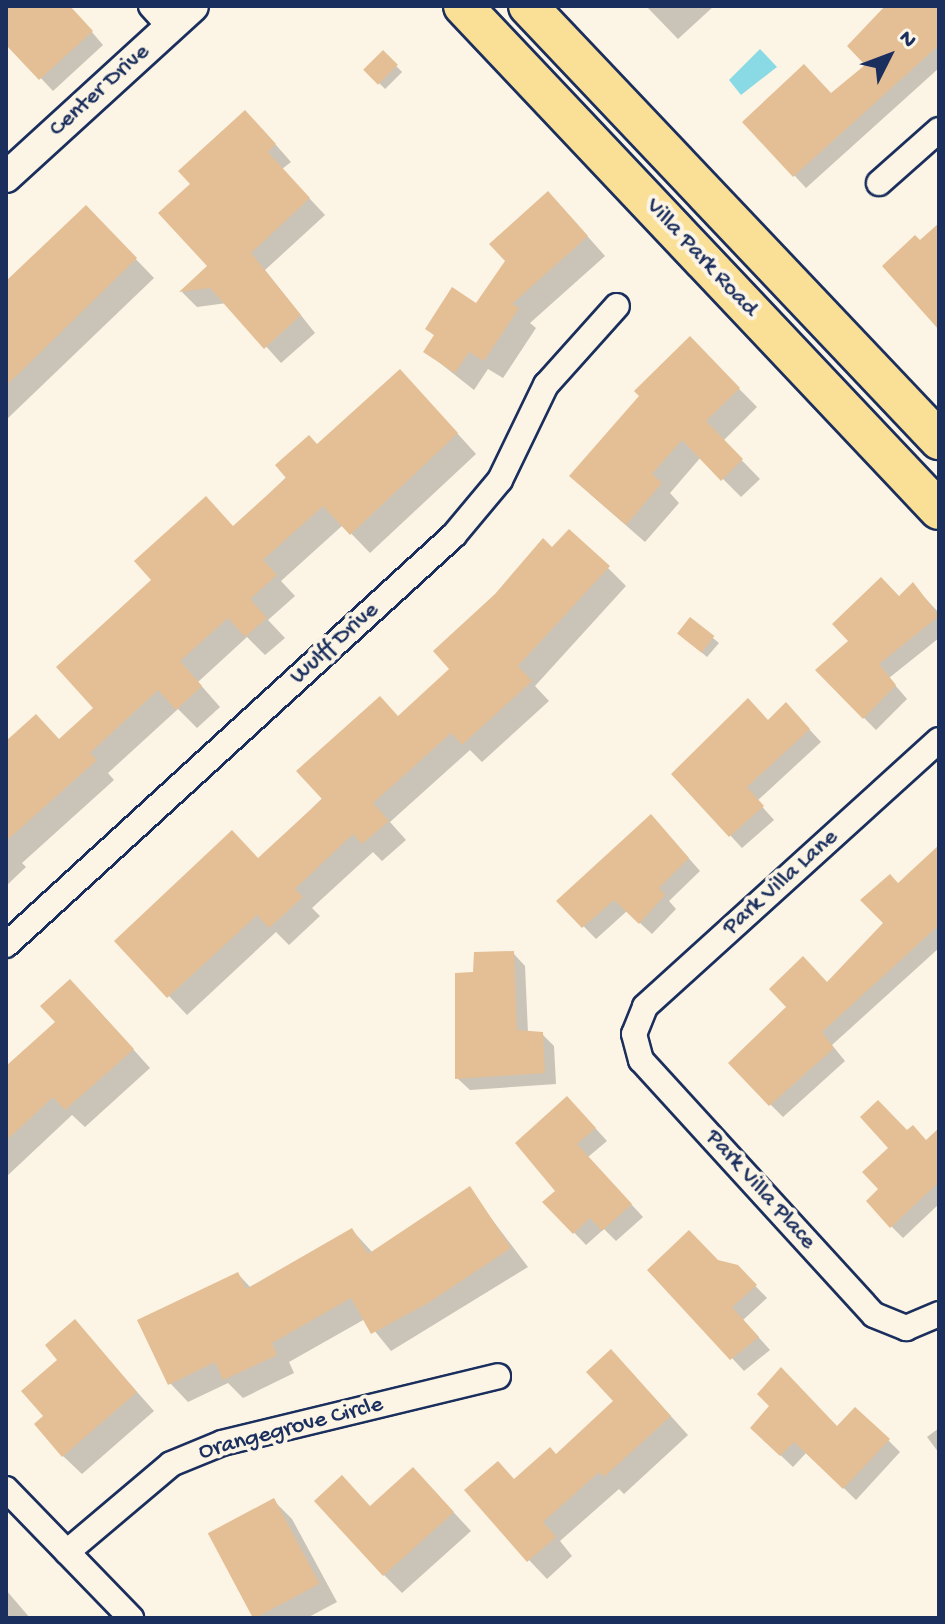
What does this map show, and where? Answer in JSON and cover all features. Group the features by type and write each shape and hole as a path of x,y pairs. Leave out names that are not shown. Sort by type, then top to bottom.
{"main road":[{"name":"Villa Park Road","path":"463,6 939,510"},
{"name":"Villa Park Road","path":"528,6 939,440"},
{"path":"567,116 601,83"}],"street":[{"name":"Center Drive","path":"6,177 160,17 193,6"},
{"path":"879,183 939,130"},
{"name":"Wulff Drive","path":"6,945 454,535 500,480 546,385 617,306"},
{"name":"Park Villa Lane","path":"634,1034 645,1007 939,740"},
{"name":"Park Villa Place","path":"634,1034 641,1060 874,1315 906,1328 939,1314"},
{"name":"Orangegrove Circle","path":"67,1552 139,1488 183,1458 222,1443 498,1376"},
{"path":"6,1489 131,1618"}],"water":[{"path":"760,49 777,67 741,95 729,80"}],"building":[{"path":"6,6 70,6 93,31 39,80 6,45"},
{"path":"885,6 939,6 939,45 793,177 742,122 804,64 831,93 865,65 847,46"},
{"path":"383,50 398,65 378,85 363,70"},
{"path":"245,110 276,144 268,152 310,198 251,253 301,315 264,349 210,288 179,292 207,266 158,213 190,184 178,171"},
{"path":"548,191 588,236 512,304 519,308 484,361 469,352 455,373 423,352 434,335 425,329 452,287 476,303 505,261 489,244"},
{"path":"86,205 137,258 6,386 6,281"},
{"path":"939,223 939,330 882,266 915,235 920,240"},
{"path":"690,336 740,388 706,421 743,459 721,481 682,440 652,474 662,483 626,525 569,476 639,396 634,391"},
{"path":"400,369 458,433 350,535 323,506 263,560 277,575 250,599 267,618 245,637 228,618 180,661 202,686 176,710 158,690 90,753 97,760 6,841 6,741 36,714 59,739 93,708 56,667 151,580 134,561 206,496 233,526 286,478 275,465 309,435 317,444"},
{"path":"569,529 610,566 518,666 532,681 462,745 451,733 373,803 389,821 362,844 353,834 295,889 303,897 269,928 257,915 167,998 114,941 232,830 258,858 322,799 296,771 380,696 398,716 449,669 433,651 495,594 543,538 552,547"},
{"path":"881,577 899,596 913,582 939,616 879,664 896,685 863,719 815,670 848,641 832,624"},
{"path":"690,617 714,636 701,653 677,634"},
{"path":"748,698 768,720 786,702 810,729 747,787 764,806 729,837 671,774"},
{"path":"651,814 689,858 659,888 665,895 639,924 614,900 582,928 556,901"},
{"path":"939,845 939,925 822,1032 834,1048 769,1106 728,1063 786,1007 769,989 803,956 827,982 883,923 860,900 890,874 898,883"},
{"path":"514,951 517,1030 543,1032 545,1073 455,1079 455,973 473,972 474,952"},
{"path":"70,979 134,1049 65,1110 53,1097 6,1141 6,1066 55,1022 40,1006"},
{"path":"567,1096 596,1128 577,1144 632,1204 602,1231 590,1218 573,1234 542,1202 555,1191 515,1143"},
{"path":"878,1100 907,1130 913,1125 926,1140 939,1128 939,1182 890,1228 866,1201 878,1189 862,1172 888,1148 860,1117"},
{"path":"470,1186 511,1248 428,1303 371,1334 351,1298 272,1343 277,1355 223,1380 215,1362 168,1385 137,1320 238,1272 246,1289 352,1228 368,1254"},
{"path":"689,1230 718,1260 738,1265 757,1285 732,1307 759,1337 730,1360 647,1270"},
{"path":"75,1319 137,1392 62,1457 34,1424 43,1416 21,1391 57,1360 45,1345"},
{"path":"611,1349 671,1416 604,1477 599,1472 543,1522 556,1537 527,1562 464,1490 498,1461 514,1479 550,1447 556,1454 613,1401 586,1372"},
{"path":"781,1367 837,1426 855,1407 890,1439 843,1489 794,1442 780,1456 750,1428 769,1406 757,1394"},
{"path":"413,1467 454,1512 383,1576 314,1501 342,1475 370,1506"},
{"path":"274,1498 320,1584 253,1618 208,1533"}]}
